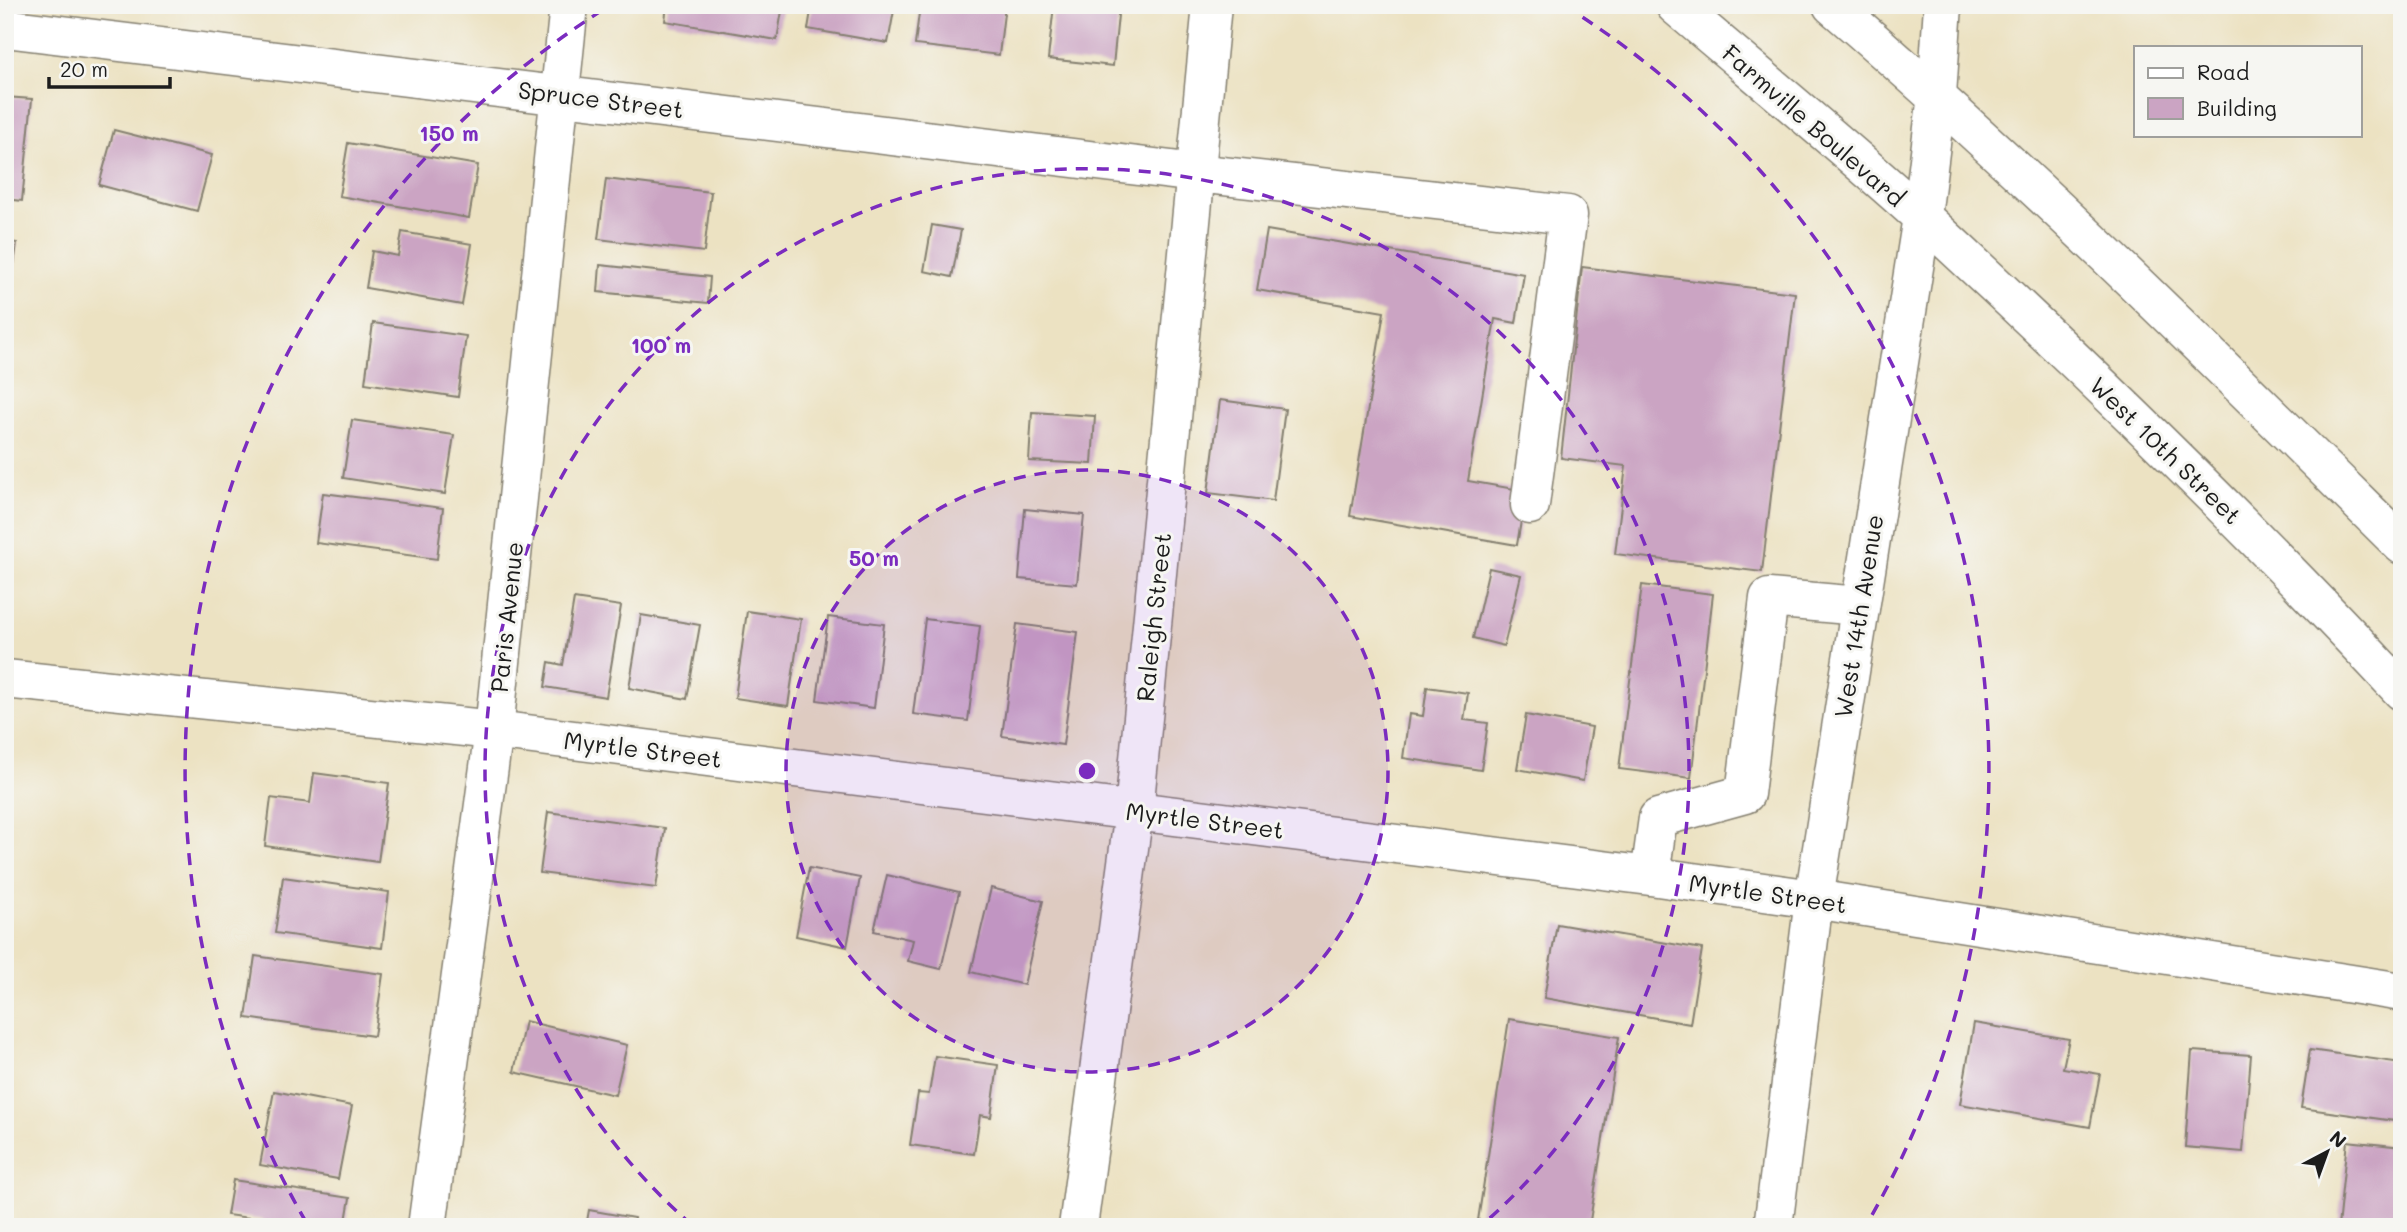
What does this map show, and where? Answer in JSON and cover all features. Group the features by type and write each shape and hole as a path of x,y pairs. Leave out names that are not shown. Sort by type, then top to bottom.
{"street":[{"name":"Paris Avenue","path":"427,1227 494,730 569,5"},
{"name":"Raleigh Street","path":"1078,1227 1134,811 1212,5"},
{"name":"Farmville Boulevard","path":"1675,5 1922,217"},
{"path":"1832,5 1937,95 2147,293 2402,545"},
{"name":"West 14th Avenue","path":"1773,1227 1814,899 1922,217 1937,95 1943,5"},
{"name":"Spruce Street","path":"5,28 559,93 1196,173 1568,215 1530,505"},
{"name":"West 10th Street","path":"1922,217 2241,523 2402,691"},
{"path":"1650,876 1658,818 1745,794 1769,598 1860,606"},
{"name":"Myrtle Street","path":"5,678 494,730 1650,876 1814,899 2402,992"}],"building":[{"path":"667,5 783,5 777,40 665,21"},
{"path":"812,5 895,5 888,43 808,29"},
{"path":"920,5 1005,5 999,55 915,45"},
{"path":"1054,5 1119,5 1113,66 1048,59"},
{"path":"5,97 32,99 22,201 5,199"},
{"path":"114,130 212,155 197,211 99,185"},
{"path":"348,143 478,165 469,218 339,196"},
{"path":"606,179 711,192 704,252 598,239"},
{"path":"932,225 961,230 952,277 924,271"},
{"path":"1267,230 1524,274 1516,323 1495,319 1468,481 1526,491 1517,545 1350,516 1384,312 1257,290"},
{"path":"402,232 472,244 462,305 366,288 372,251 398,256"},
{"path":"5,241 17,243 7,315 5,315"},
{"path":"600,265 710,277 708,303 598,292"},
{"path":"1582,267 1795,293 1762,572 1615,554 1626,466 1561,458"},
{"path":"373,323 466,336 458,397 365,383"},
{"path":"1220,400 1285,409 1273,501 1208,493"},
{"path":"1032,412 1095,416 1092,464 1029,461"},
{"path":"352,420 454,435 445,494 343,478"},
{"path":"323,493 443,508 437,559 316,543"},
{"path":"1025,509 1084,515 1077,584 1019,579"},
{"path":"1489,568 1521,575 1504,646 1473,638"},
{"path":"1642,585 1713,594 1691,778 1619,769"},
{"path":"574,599 621,606 606,697 545,687 549,662 563,665"},
{"path":"747,611 801,619 788,706 735,698"},
{"path":"641,615 700,625 687,699 629,688"},
{"path":"828,617 884,624 874,708 817,700"},
{"path":"925,619 980,626 968,721 913,714"},
{"path":"1017,624 1078,632 1063,745 1002,736"},
{"path":"1427,687 1468,693 1464,720 1488,723 1481,770 1403,758 1409,714 1423,716"},
{"path":"1526,715 1592,727 1583,781 1517,769"},
{"path":"314,773 389,783 378,862 265,846 271,798 310,803"},
{"path":"548,812 665,828 656,888 540,873"},
{"path":"809,868 860,878 847,947 796,936"},
{"path":"887,875 959,892 941,969 908,961 913,940 874,931"},
{"path":"283,877 389,892 382,948 275,933"},
{"path":"991,888 1043,901 1024,985 971,972"},
{"path":"1557,924 1702,949 1690,1024 1544,998"},
{"path":"255,956 383,974 374,1036 246,1018"},
{"path":"1509,1019 1619,1037 1589,1227 1477,1227"},
{"path":"525,1021 627,1045 615,1095 514,1072"},
{"path":"1974,1023 2069,1039 2063,1068 2100,1074 2090,1127 1960,1104"},
{"path":"2310,1050 2402,1063 2402,1122 2301,1108"},
{"path":"2192,1051 2251,1055 2243,1152 2185,1147"},
{"path":"935,1056 998,1065 991,1117 980,1115 974,1154 910,1145 918,1093 929,1094"},
{"path":"274,1091 352,1106 338,1179 260,1165"},
{"path":"2347,1141 2402,1147 2397,1227 2338,1227"},
{"path":"233,1180 350,1198 345,1227 263,1227 264,1220 227,1215"},
{"path":"589,1210 634,1218 633,1227 586,1227"}]}
